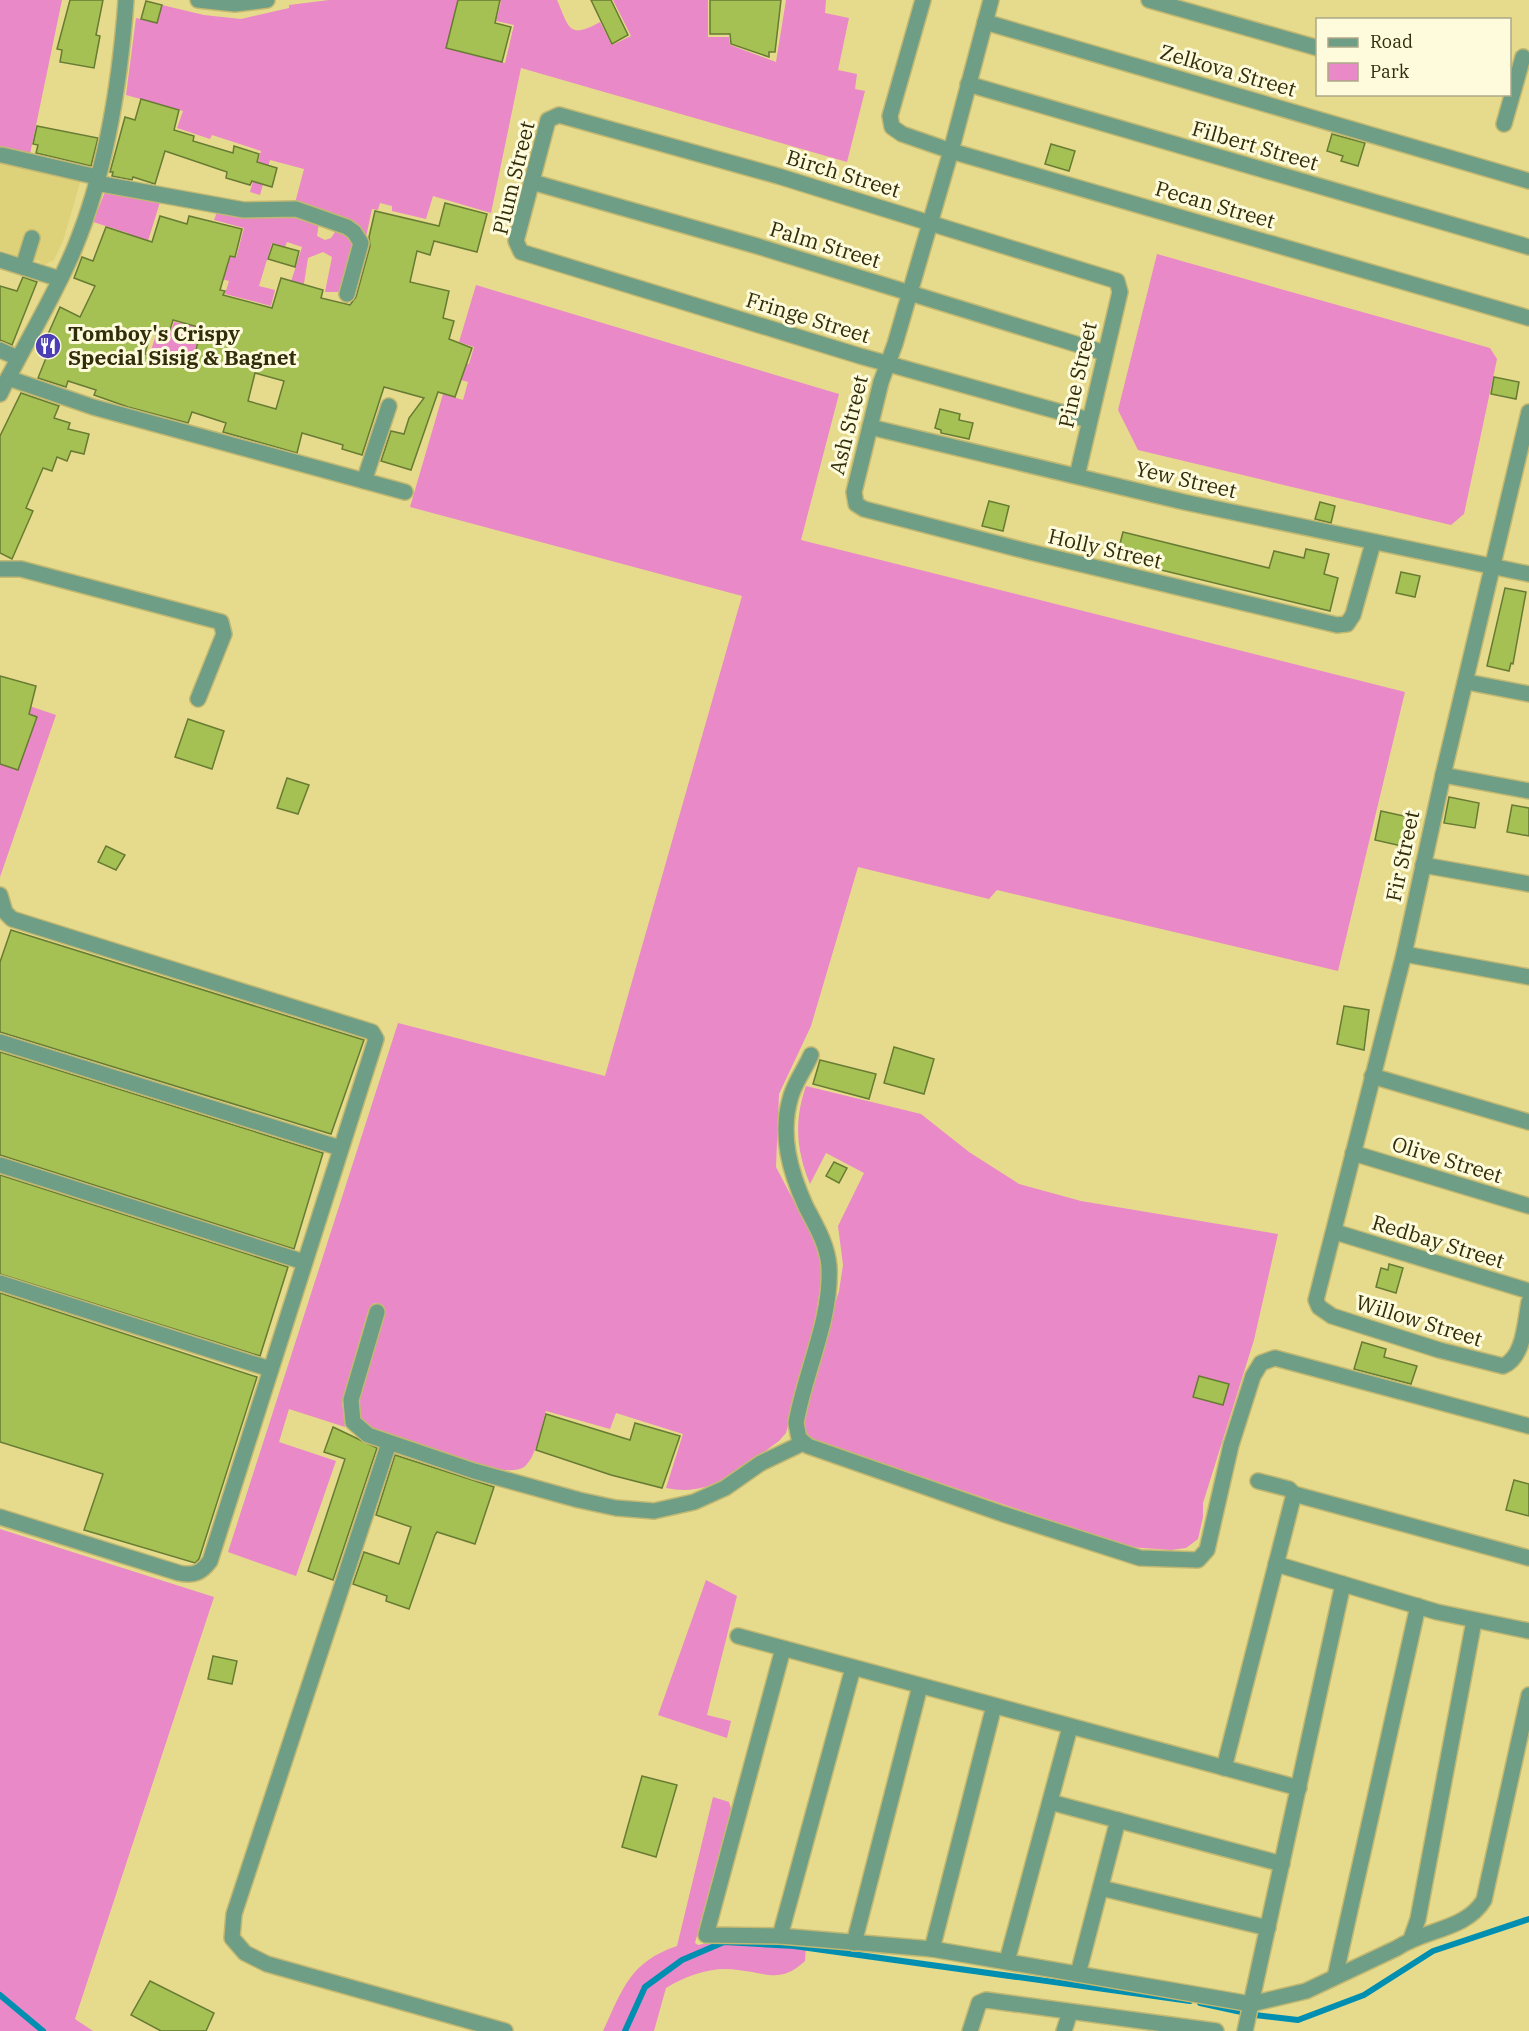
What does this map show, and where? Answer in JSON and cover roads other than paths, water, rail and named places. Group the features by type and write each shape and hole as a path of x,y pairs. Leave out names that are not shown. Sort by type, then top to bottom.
{"street":[{"path":"0,394 60,279 79,236 97,180 115,95 126,0"},
{"path":"198,0 235,4 267,0"},
{"name":"Pecan Street","path":"923,0 890,116 892,127 902,134 951,151 1529,318"},
{"name":"Ash Street","path":"856,504 854,492 870,427 951,151 991,0"},
{"path":"1149,0 1316,48"},
{"name":"Zelkova Street","path":"984,22 1529,181"},
{"path":"1511,95 1520,57"},
{"name":"Filbert Street","path":"968,84 1529,247"},
{"path":"1504,124 1511,96"},
{"name":"Birch Street","path":"551,116 559,115 929,222 1114,279 1120,285"},
{"name":"Plum Street","path":"518,249 516,241 546,124 551,116"},
{"path":"2,155 97,180 244,210 296,209 334,221 354,231 360,243 347,294"},
{"name":"Palm Street","path":"532,182 757,246 1104,353"},
{"path":"23,267 32,238"},
{"name":"Fringe Street","path":"518,249 524,254 888,363 1089,420"},
{"path":"0,260 60,279"},
{"name":"Pine Street","path":"1077,476 1120,285"},
{"path":"0,350 18,358"},
{"path":"8,378 93,407 405,492"},
{"path":"364,481 389,406"},
{"name":"Fir Street","path":"1318,1307 1317,1292 1335,1232 1404,954 1443,775 1493,567 1524,461 1529,412"},
{"name":"Yew Street","path":"870,427 1372,543 1529,574"},
{"name":"Holly Street","path":"856,504 864,509 1030,552 1337,625 1347,624 1353,615 1372,543"},
{"path":"0,569 21,569 221,622 224,634 198,699"},
{"path":"1467,682 1529,694"},
{"path":"1443,775 1529,791"},
{"path":"1423,865 1529,884"},
{"path":"0,895 5,912 12,919 372,1032 375,1039 210,1561 203,1570 191,1575 179,1573 0,1517"},
{"path":"0,928 5,912"},
{"path":"1404,954 1529,978"},
{"path":"0,1041 340,1148"},
{"path":"811,1055 791,1095 785,1132 793,1172 806,1206 821,1234 829,1264 826,1305 796,1423 797,1432 803,1443 1003,1514 1140,1558 1198,1560 1207,1550 1231,1445 1253,1376 1261,1363 1268,1359 1275,1358 1359,1378 1529,1426"},
{"path":"1372,1076 1529,1122"},
{"name":"Olive Street","path":"1353,1153 1529,1206"},
{"path":"0,1165 304,1262"},
{"name":"Redbay Street","path":"1335,1232 1529,1291"},
{"path":"0,1283 270,1369"},
{"name":"Willow Street","path":"1318,1307 1332,1316 1496,1366 1509,1364 1517,1354 1529,1302"},
{"path":"377,1312 351,1400 351,1412 358,1428 389,1443 474,1471 579,1500 616,1508 654,1511 694,1502 725,1488 761,1463 803,1443"},
{"path":"389,1443 234,1914 232,1938 245,1953 267,1964 505,2031"},
{"path":"1258,1481 1285,1488 1294,1494 1529,1558"},
{"path":"1224,1768 1294,1494"},
{"path":"1276,1564 1474,1621 1529,1630"},
{"path":"1245,2030 1343,1584"},
{"path":"1335,1977 1418,1606"},
{"path":"1411,1939 1418,1919 1474,1621"},
{"path":"738,1636 1299,1788"},
{"path":"783,1649 706,1935 780,1936 932,1949 1250,2007 1306,1991 1397,1948 1411,1939 1463,1921 1478,1910 1484,1900 1529,1695"},
{"path":"780,1936 853,1668"},
{"path":"854,1943 920,1686"},
{"path":"932,1949 994,1706"},
{"path":"1007,1961 1070,1727"},
{"path":"1050,1802 1282,1864"},
{"path":"1078,1974 1118,1820"},
{"path":"1101,1888 1268,1928"},
{"path":"970,2031 978,2006 984,2000 1156,2027 1216,2031"},
{"path":"1064,2031 1070,2012"}],"waterway":[{"path":"1200,2003 1255,2015 1298,2020 1364,1995 1433,1951 1529,1919"},
{"path":"625,2031 645,1987 682,1960 724,1942 794,1946 1190,2001"},
{"path":"0,1995 43,2031"}],"place":[{"name":"Tomboy's Crispy Special Sisig & Bagnet","path":"48,346"}]}
